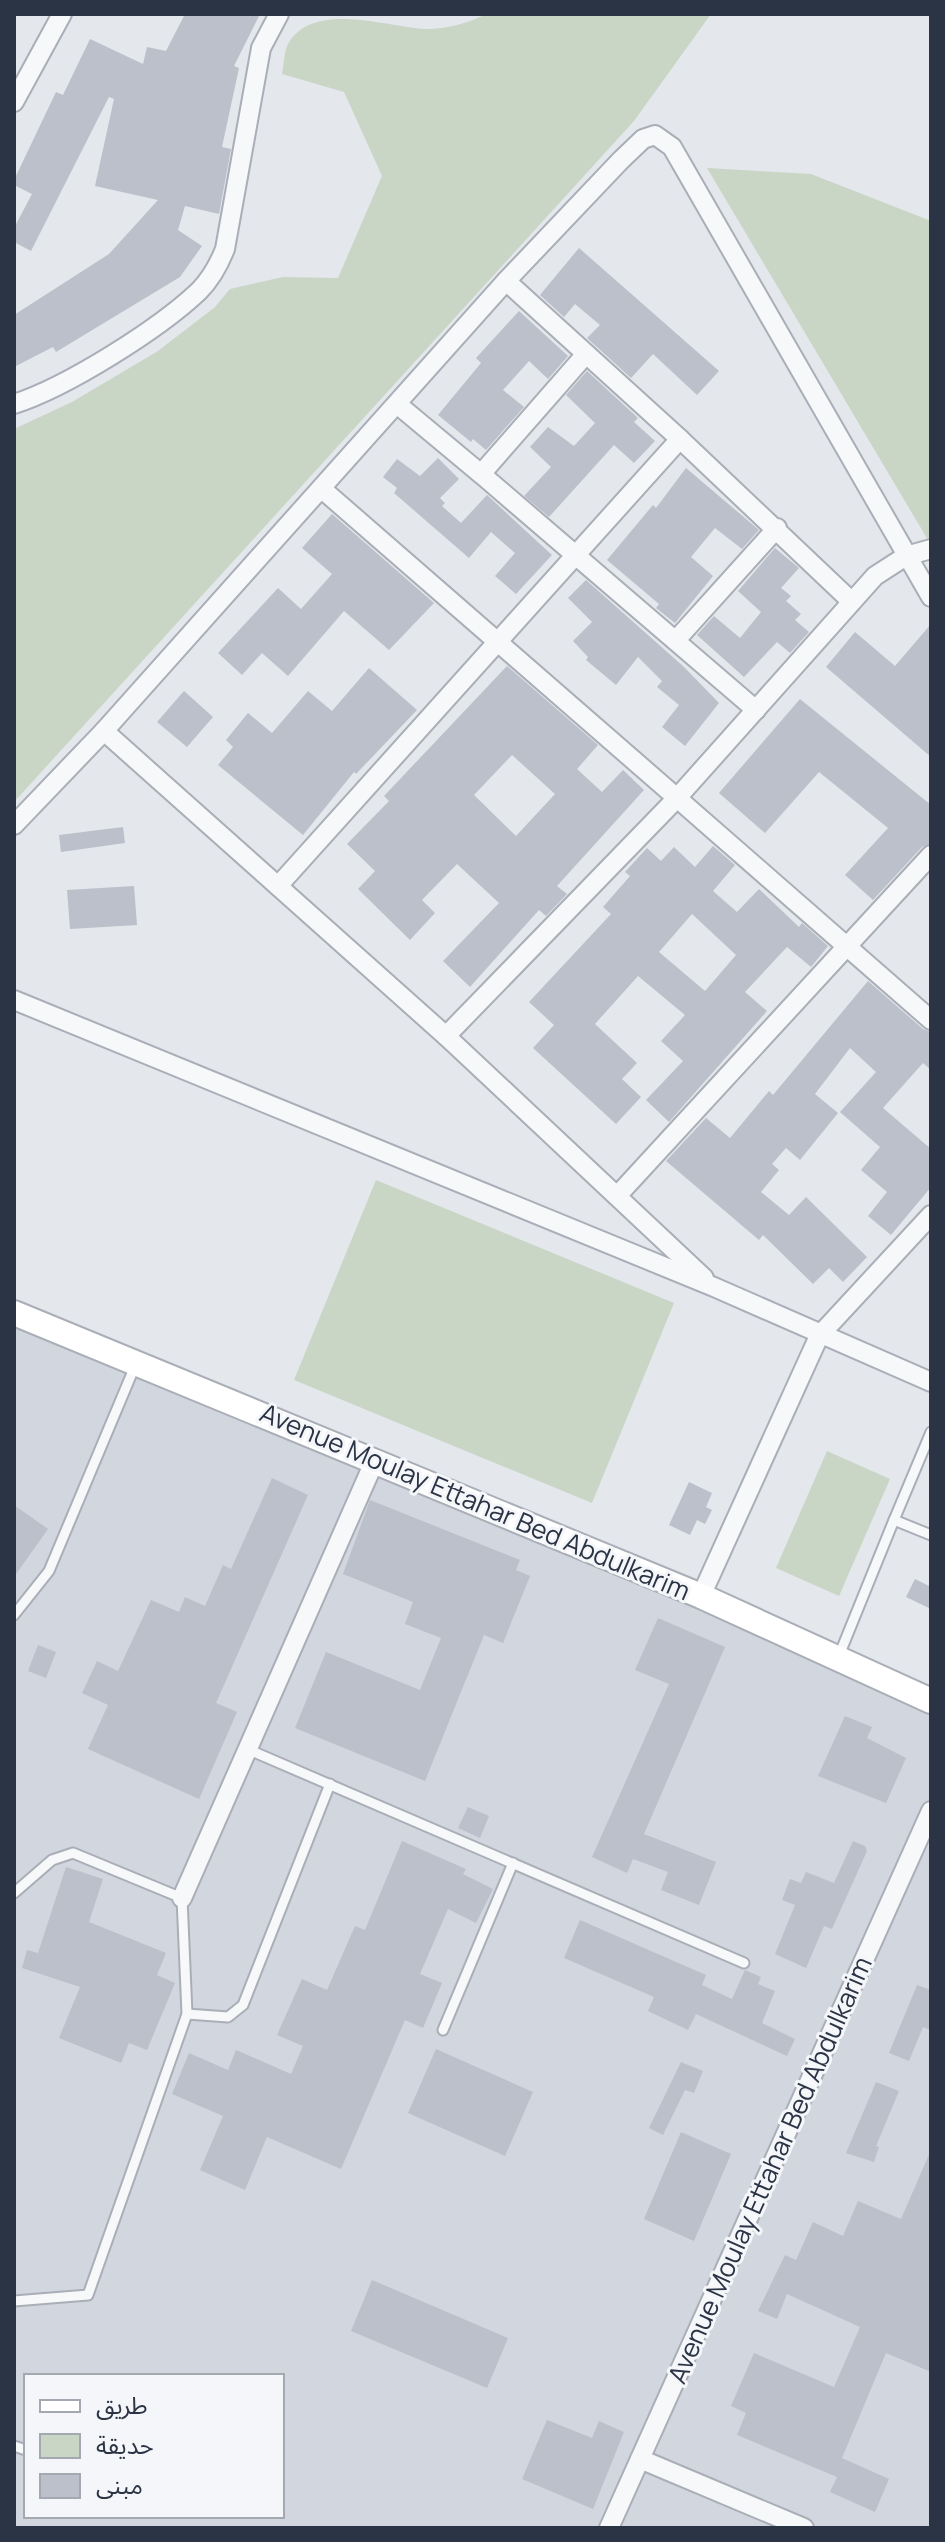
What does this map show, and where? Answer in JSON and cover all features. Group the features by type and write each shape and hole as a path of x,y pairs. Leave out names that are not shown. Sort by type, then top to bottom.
{"street":[{"path":"14,102 22,71 62,14"},
{"path":"14,404 77,374 167,317 200,289 217,267 225,249 261,48 279,14"},
{"path":"14,825 104,731 506,281 643,139 655,135 672,147 931,597"},
{"path":"506,281 777,528 851,601"},
{"path":"481,474 586,354"},
{"path":"397,404 756,710"},
{"path":"278,886 680,439"},
{"path":"322,489 931,1020"},
{"path":"676,640 777,528"},
{"path":"446,1036 677,798 875,576 906,556 931,549"},
{"path":"104,731 446,1036 714,1287"},
{"path":"617,1196 931,855"},
{"path":"14,1000 714,1287 819,1336 931,1382"},
{"path":"701,1596 819,1336 931,1215"},
{"name":"Avenue Moulay Ettahar Bed Abdulkarim","path":"14,1313 701,1596 931,1701"},
{"path":"182,1898 375,1460"},
{"name":"Avenue Moulay Ettahar Bed Abdulkarim","path":"609,2528 931,1811"},
{"path":"640,2459 804,2528"}],"lane":[{"path":"14,1615 49,1571 136,1362"},
{"path":"838,1658 931,1432"},
{"path":"894,1520 931,1535"},
{"path":"247,1749 744,1963"},
{"path":"187,2014 228,2017 243,2005 330,1784"},
{"path":"14,1893 52,1860 73,1853 182,1898 187,2014 88,2295 14,2301"},
{"path":"443,2030 513,1863"}],"shaded area":[{"path":"14,1303 931,1685 931,2528 612,2528 930,1798 601,2528 14,2528"}],"green space":[{"path":"486,14 711,14 634,121 14,802 14,429 72,402 158,351 215,307 230,289 283,277 338,278 382,176 344,92 282,74 288,44 299,31 332,19 434,29 457,25"},
{"path":"707,168 811,174 931,221 931,545"},
{"path":"376,1180 674,1303 592,1503 294,1380"},
{"path":"827,1451 890,1479 839,1596 776,1568"}],"building":[{"path":"185,14 260,14 234,66 239,68 222,147 231,149 219,214 185,206 178,230 202,246 180,277 56,352 53,347 14,367 14,315 109,254 158,200 95,186 114,99 109,97 31,251 14,242 14,228 32,194 14,185 14,180 56,92 63,95 90,39 143,64 147,47 166,51"},
{"path":"579,248 719,371 697,395 653,354 631,378 587,338 600,325 575,304 564,317 540,295"},
{"path":"519,311 568,356 548,379 529,361 503,390 524,407 486,450 438,415 481,363 476,358"},
{"path":"587,371 638,418 634,422 655,441 634,463 614,445 549,517 524,496 551,467 530,447 548,427 574,446 595,423 566,395"},
{"path":"438,458 459,479 440,498 445,503 442,506 461,523 487,495 552,555 516,594 495,576 515,553 491,532 469,558 394,493 397,488 383,477 397,459 420,476"},
{"path":"686,468 759,530 742,549 715,528 691,557 713,576 675,623 656,608 659,604 607,560 653,505 656,508"},
{"path":"332,514 434,603 389,650 344,611 288,676 262,653 242,675 218,653 278,588 301,609 332,574 302,548"},
{"path":"775,548 799,568 781,588 791,596 786,601 801,614 795,620 809,632 790,653 777,642 744,677 697,635 714,616 740,638 761,612 738,591"},
{"path":"586,580 684,667 719,703 685,746 662,727 679,705 657,687 662,681 638,657 616,685 586,660 588,657 573,641 592,622 568,598"},
{"path":"931,624 931,757 826,667 855,632 895,666"},
{"path":"507,666 598,745 577,769 602,792 623,770 644,790 557,886 567,894 546,916 539,910 470,987 443,961 499,903 457,864 422,900 435,913 410,940 358,889 375,871 347,844 389,801 384,796","holes":["512,755 555,794 516,836 474,795"]},
{"path":"369,668 417,710 356,774 354,772 303,835 218,765 233,747 226,740 248,713 272,733 308,691 332,711"},
{"path":"184,691 213,717 187,747 157,722"},
{"path":"800,699 931,805 931,843 922,847 873,900 845,875 888,828 819,772 765,833 719,793"},
{"path":"123,827 125,843 61,852 59,835"},
{"path":"713,846 735,865 713,891 737,912 759,889 799,927 802,923 828,946 811,967 787,947 745,992 767,1011 669,1122 646,1100 683,1061 661,1041 685,1015 638,976 595,1024 637,1063 622,1079 641,1097 616,1124 533,1048 554,1025 529,1002 611,914 603,907 630,876 625,872 647,848 661,861 674,847 695,867","holes":["692,914 736,955 705,991 659,952"]},
{"path":"134,886 137,925 70,929 67,890"},
{"path":"868,981 923,1029 931,1032 931,1070 923,1063 883,1108 931,1149 931,1187 891,1235 868,1216 887,1192 861,1170 880,1147 840,1112 876,1072 850,1048 815,1094 838,1113 800,1160 786,1148 772,1164 779,1170 761,1192 789,1215 806,1197 867,1257 843,1282 829,1268 813,1284 763,1235 759,1240 666,1161 706,1118 730,1138 769,1091 773,1095"},
{"path":"272,1478 308,1495 216,1703 237,1712 199,1799 88,1749 108,1705 82,1693 97,1661 118,1671 151,1600 179,1612 185,1597 205,1606 223,1565 231,1569"},
{"path":"689,1482 712,1493 706,1507 712,1510 705,1524 697,1520 690,1535 669,1525"},
{"path":"370,1500 520,1560 516,1570 530,1576 503,1643 484,1635 425,1781 295,1728 326,1652 420,1690 441,1638 405,1624 413,1602 343,1574"},
{"path":"14,1505 48,1529 14,1577"},
{"path":"915,1579 931,1587 931,1609 906,1597"},
{"path":"658,1618 725,1647 644,1834 716,1862 699,1905 661,1890 668,1872 633,1859 627,1873 592,1857 669,1684 635,1670"},
{"path":"38,1645 56,1652 46,1678 28,1671"},
{"path":"845,1716 872,1727 867,1738 906,1758 886,1803 818,1776"},
{"path":"468,1807 489,1816 480,1838 458,1828"},
{"path":"402,1841 466,1869 463,1874 493,1889 476,1923 448,1909 420,1974 442,1983 423,2028 405,2020 341,2169 267,2137 245,2190 200,2170 223,2116 172,2094 189,2053 228,2070 236,2050 291,2074 303,2046 277,2035 302,1979 327,1990 355,1926 365,1930"},
{"path":"853,1841 865,1846 867,1851 832,1929 824,1926 806,1968 775,1954 795,1905 782,1900 790,1879 801,1883 806,1872 834,1883"},
{"path":"66,1867 103,1879 89,1922 166,1953 157,1975 175,1983 147,2050 129,2043 121,2063 59,2038 80,1987 22,1968 27,1950 38,1953"},
{"path":"580,1920 706,1975 702,1985 732,1999 745,1970 761,1977 758,1984 775,1991 762,2023 795,2039 787,2056 696,2014 688,2030 648,2011 654,1997 564,1958"},
{"path":"917,1985 931,1990 931,2030 923,2027 909,2061 889,2053"},
{"path":"436,2049 533,2092 505,2156 408,2113"},
{"path":"681,2062 703,2071 694,2093 685,2090 663,2135 649,2128"},
{"path":"876,2082 899,2091 876,2146 879,2147 874,2162 846,2153"},
{"path":"681,2132 731,2154 694,2241 644,2219"},
{"path":"931,2150 931,2372 886,2353 842,2458 889,2479 875,2512 830,2492 837,2477 737,2435 746,2413 731,2406 754,2353 834,2387 860,2327 787,2294 777,2319 758,2311 785,2255 796,2260 813,2222 843,2236 858,2201 901,2219"},
{"path":"372,2280 508,2338 487,2388 351,2331"},
{"path":"547,2420 592,2438 599,2421 624,2432 593,2509 522,2479"}]}
